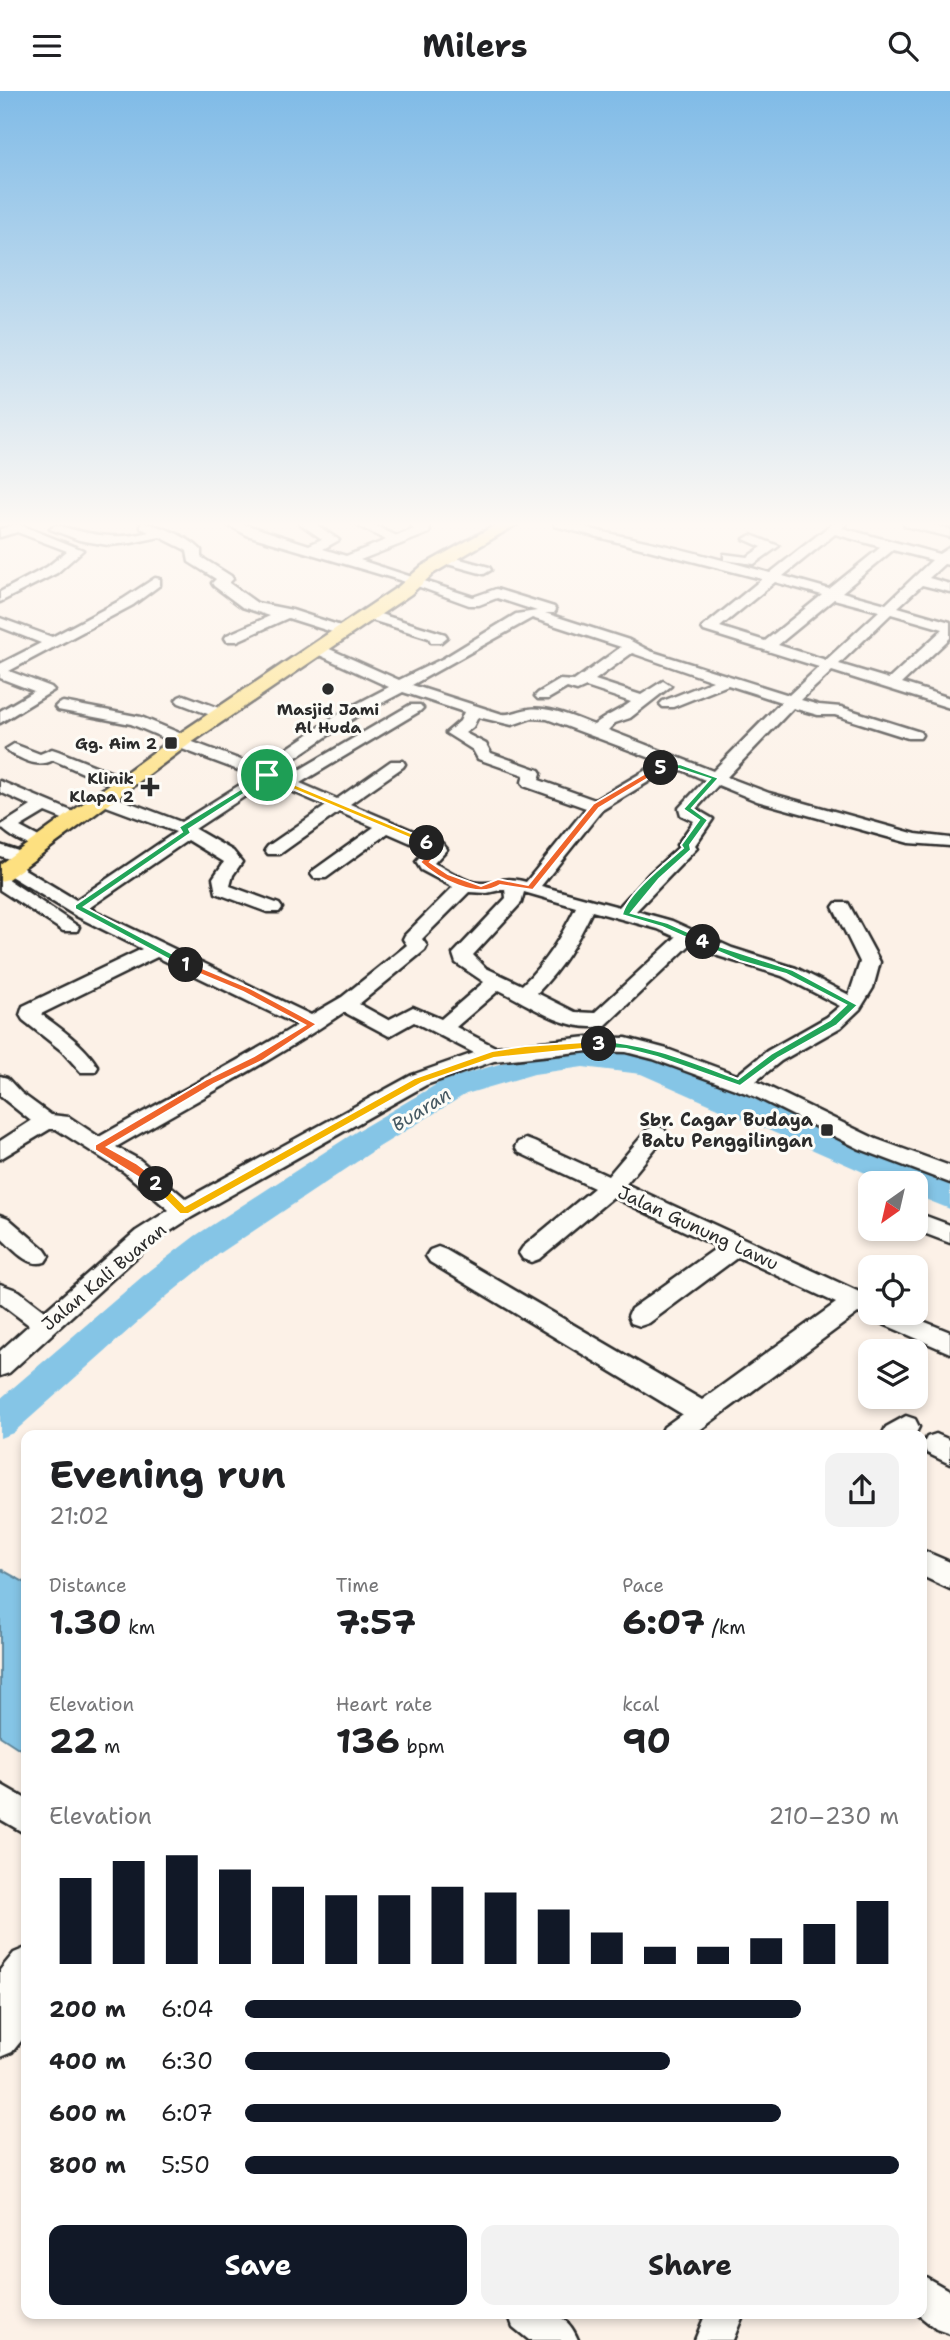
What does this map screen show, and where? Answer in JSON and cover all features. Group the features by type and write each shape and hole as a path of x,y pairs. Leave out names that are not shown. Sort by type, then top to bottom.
{"main road":[{"path":"8,870 181,741 351,628"}],"street":[{"path":"15,628 52,642"},
{"path":"0,671 79,628"},
{"path":"232,638 253,628"},
{"path":"334,628 345,632"},
{"path":"411,628 440,637 436,639"},
{"path":"78,907 185,830 259,772 267,758 286,757 351,713 449,661 503,628"},
{"path":"578,628 624,643 630,649 726,681 818,710 836,710 914,735"},
{"path":"709,628 950,703"},
{"path":"768,646 790,628"},
{"path":"626,915 627,909 656,877 688,848 686,845 704,820 687,809 791,701 868,628"},
{"path":"892,685 950,628"},
{"path":"543,696 565,683 577,686 630,649"},
{"path":"320,650 400,686 473,710 512,720 531,713 540,714 597,731 680,766 787,804 915,839 946,842"},
{"path":"0,671 46,690"},
{"path":"584,681 643,701"},
{"path":"668,704 726,681"},
{"path":"597,731 663,686"},
{"path":"0,718 46,690"},
{"path":"184,700 221,714"},
{"path":"63,707 135,720 387,825 436,847 438,849 425,862 427,866 466,884 485,889 498,882 522,886 665,925 691,936 597,1021 571,1018 469,967 463,954 515,899 522,886 596,806 659,769 680,766"},
{"path":"287,785 415,708"},
{"path":"473,710 467,724 454,733 480,747 484,756 533,773 530,782 596,806"},
{"path":"15,749 41,760 52,754 124,784"},
{"path":"274,850 336,804 397,764"},
{"path":"0,786 75,819"},
{"path":"104,799 185,830 227,855 233,862 223,874 220,882 222,889 273,908"},
{"path":"41,843 9,826 44,805"},
{"path":"320,874 387,825"},
{"path":"0,849 8,870 70,927"},
{"path":"8,870 155,950 247,990 312,1024"},
{"path":"346,1004 418,946 412,939 466,884"},
{"path":"524,994 550,969 569,940 586,905"},
{"path":"740,1083 774,1056 834,1022 853,1005 863,988 870,962 842,907"},
{"path":"688,936 743,959 789,972 853,1005"},
{"path":"88,1067 69,1046 30,1015 30,1011 155,950"},
{"path":"435,1024 497,981"},
{"path":"99,1147 211,1082 258,1059 340,1003 389,1029 410,1014 492,1054"},
{"name":"Jalan Kali Buaran","path":"0,1366 144,1237 419,1080 492,1054 588,1044 626,1045 660,1054 761,1091 868,1144 950,1175"},
{"path":"0,1083 14,1098 46,1122"},
{"path":"0,1151 46,1122 61,1122 132,1166 162,1189 184,1212"},
{"path":"531,1252 611,1187 656,1134"},
{"name":"Jalan Gunung Lawu","path":"526,1147 858,1303"},
{"path":"0,1224 37,1256"},
{"path":"928,1225 950,1234"},
{"path":"640,1316 736,1246"},
{"path":"438,1256 702,1413"},
{"path":"0,1293 11,1297 46,1325"},
{"path":"680,1430 858,1308"},
{"path":"908,1325 950,1343"},
{"path":"927,1564 950,1576"},
{"path":"0,1800 21,1815"},
{"path":"0,1997 21,1971"},
{"path":"0,2040 21,2014"},
{"path":"927,2298 950,2315"},
{"path":"534,2319 559,2340"},
{"path":"714,2340 723,2319"}],"water":[{"path":"0,1571 21,1580 21,1750 0,1736"}],"waterway":[{"name":"Buaran","path":"0,1422 155,1286 207,1245 368,1139 455,1087 533,1064 583,1057 646,1064 950,1197"}],"place":[{"name":"Masjid Jami Al Huda","path":"328,689"},
{"name":"Gg. Aim 2","path":"171,743"},
{"name":"Klinik Klapa 2","path":"150,787"},
{"name":"Sbr. Cagar Budaya Batu Penggilingan","path":"827,1130"}],"route":[{"path":"680,766 715,778 687,809 704,818 686,845 688,848 656,877 627,909 626,915 665,925 743,959 777,967 853,1005 834,1022 774,1056 740,1083 660,1054 626,1045 588,1044 492,1054 419,1080 184,1212 162,1189 132,1166 99,1147 211,1082 258,1059 312,1024 247,990 155,950 78,907 188,832 183,829 267,775 419,838 438,849 425,862 427,866 444,876 485,889 498,882 530,888 585,816 596,806 659,769 680,766"}]}
